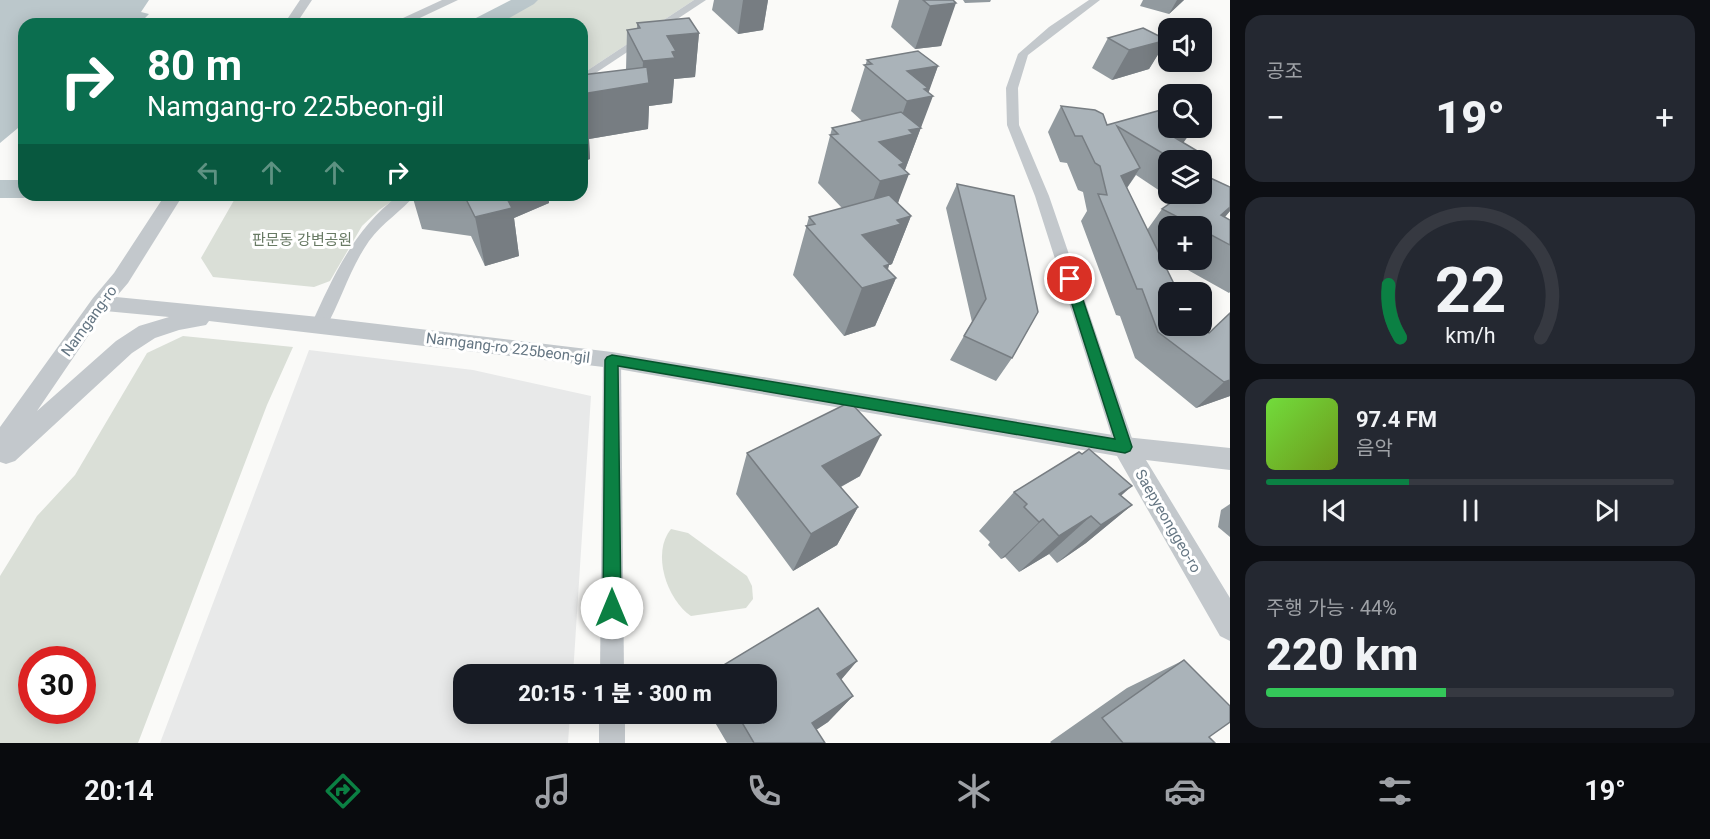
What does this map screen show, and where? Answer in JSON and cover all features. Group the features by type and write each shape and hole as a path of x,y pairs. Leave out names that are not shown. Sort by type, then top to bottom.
{"street":[{"path":"294,18 306,0"},
{"path":"410,18 452,0"},
{"path":"588,75 700,0"},
{"name":"Saepyeonggeo-ro","path":"1095,0 1053,29 1023,54 1012,88 1013,125 1042,196 1125,447 1230,626"},
{"name":"Namgang-ro","path":"0,446 100,303 121,278 170,201"},
{"path":"319,325 357,245 372,225 399,201"},
{"name":"Namgang-ro 225beon-gil","path":"100,303 319,325 612,360 1125,447 1230,459"},
{"path":"0,459 124,347 147,332 178,322 232,316"},
{"path":"612,360 612,664"},
{"path":"612,724 612,743"}],"shaded area":[{"path":"0,0 149,0 141,12 149,14 145,18 18,18 18,128 0,143"},
{"path":"309,350 473,370 591,396 574,664 453,664 453,724 569,724 568,743 160,743"}],"green space":[{"path":"533,0 694,0 588,70 588,18 498,18"},
{"name":"판문동 강변공원","path":"234,201 392,201 362,226 330,281 314,287 213,277 201,258"},
{"path":"183,336 293,347 267,405 138,743 0,743 0,576 37,516 75,475 147,353"},
{"path":"671,529 688,533 747,576 752,586 753,599 746,608 691,616 682,609 669,588 662,563 662,550"}],"building":[{"path":"923,0 953,0 956,3 930,6"},
{"path":"689,18 699,33 667,36 676,51 672,52 675,58 643,61 627,30 640,28 637,23"},
{"path":"1143,28 1158,36 1158,42 1129,50 1108,38"},
{"path":"918,51 938,66 907,71 928,88 924,89 933,96 907,101 864,65 872,64 867,60"},
{"path":"647,67 649,83 588,93 588,74"},
{"path":"1061,106 1095,110 1103,114 1107,125 1158,111 1158,138 1175,138 1196,150 1158,150 1117,126 1140,168 1121,176 1158,251 1158,270 1167,270 1173,282 1158,282 1158,332 1142,289 1137,289 1098,194 1107,195 1100,166 1095,163 1082,136 1075,136"},
{"path":"901,112 921,128 909,130 913,134 879,142 904,163 899,165 909,174 880,181 830,135 838,134 832,128"},
{"path":"1212,179 1230,187 1230,207 1221,215 1230,220 1230,245 1212,235 1212,216 1176,216 1162,209 1169,204 1212,204"},
{"path":"957,184 1014,196 1038,312 1012,358 964,336 986,299"},
{"path":"889,195 911,216 897,220 901,224 862,235 890,264 884,266 896,278 862,288 806,226 815,224 809,217"},
{"path":"467,201 508,201 512,208 475,217"},
{"path":"1230,313 1230,380 1224,382 1163,336 1212,336 1212,330"},
{"path":"850,402 881,435 822,466 858,507 811,534 747,453"},
{"path":"1089,449 1132,486 1119,494 1132,505 1101,525 1091,516 1059,536 1043,519 1039,522 1024,507 1027,504 1014,492 1079,452 1082,454"},
{"path":"818,608 857,661 837,674 853,696 812,723 825,743 754,743 743,724 777,724 777,664 725,664"},
{"path":"1184,660 1230,706 1230,722 1209,737 1215,743 1123,743 1102,718"}],"waterway":[{"path":"493,18 527,0"},
{"path":"0,189 18,189"}],"route":[{"path":"612,608 612,360 1125,447 1070,279"}]}
